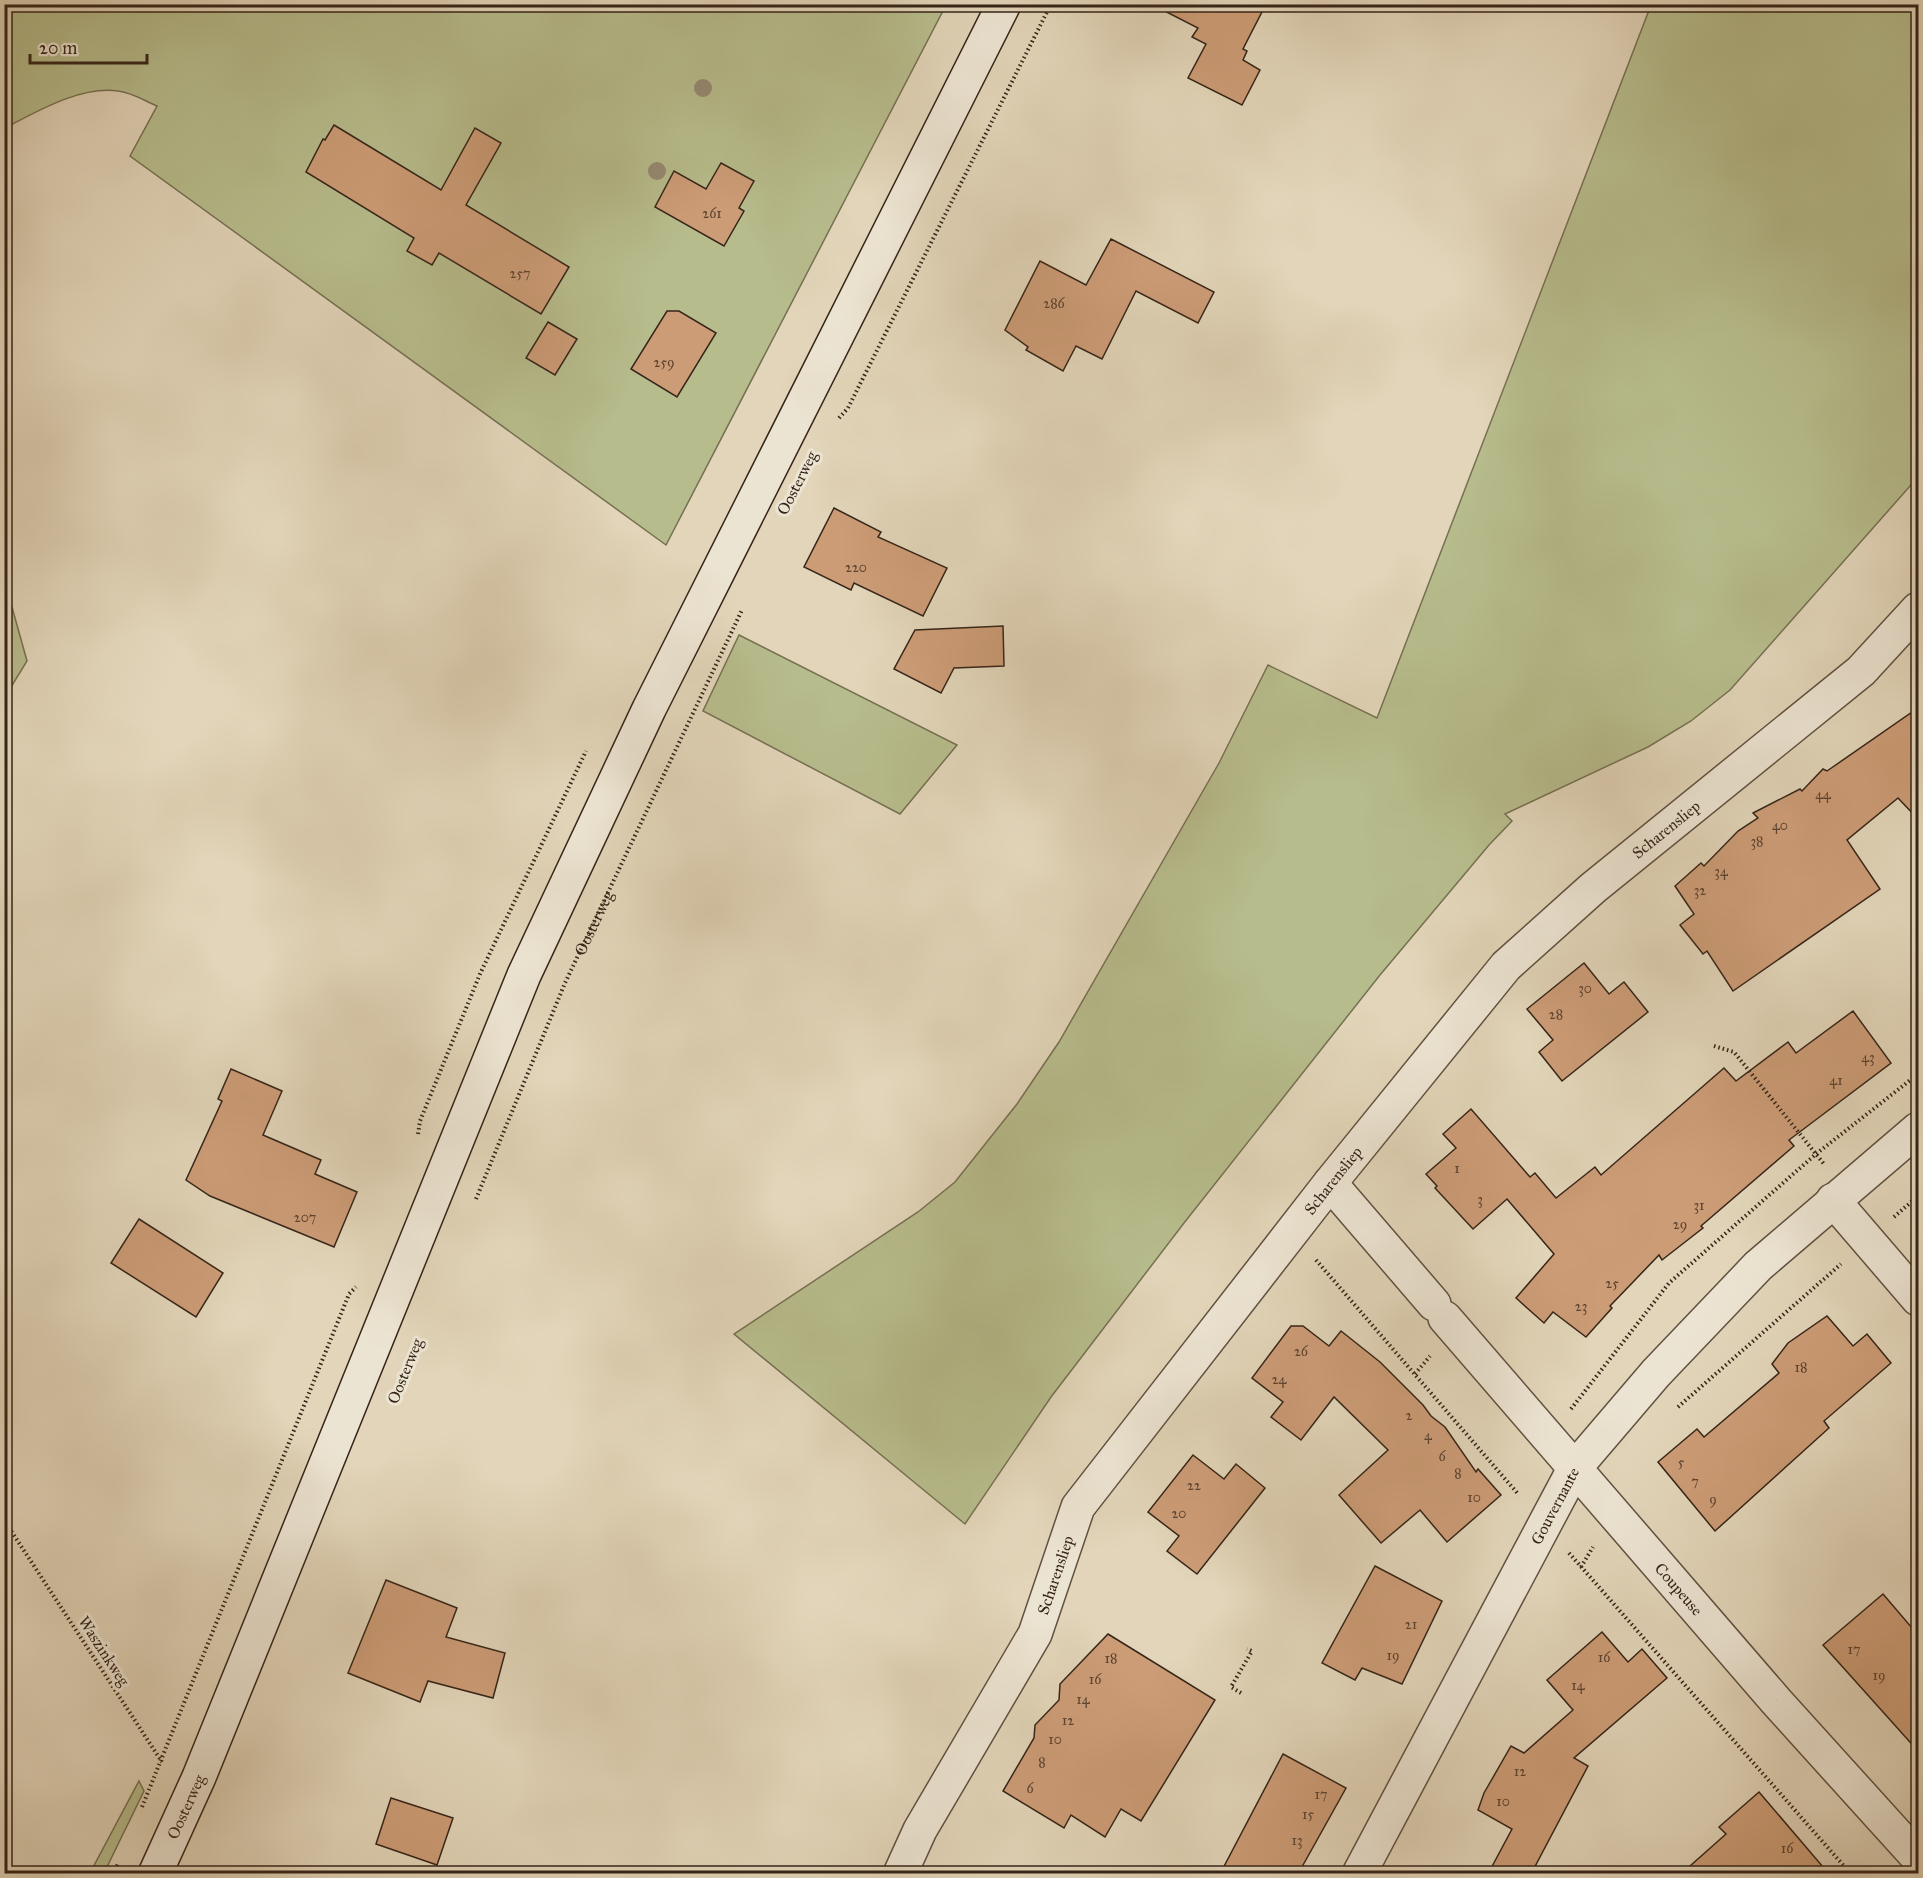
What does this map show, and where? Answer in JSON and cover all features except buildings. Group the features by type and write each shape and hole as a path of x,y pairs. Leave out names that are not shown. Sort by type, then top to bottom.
{"street":[{"name":"Oosterweg","path":"155,1874 199,1778 524,975 649,709 1004,4"},
{"name":"Scharensliep","path":"900,1874 920,1830 1035,1634 1078,1507 1330,1183 1506,966 1593,888 1861,671 1918,609"},
{"name":"Gouvernante","path":"1359,1874 1574,1469 1656,1373 1758,1266 1918,1129"},
{"name":"Coupeuse","path":"1330,1183 1776,1701 1918,1858"},
{"path":"1839,1195 1868,1240 1918,1299"}],"path":[{"path":"832,425 848,408 1051,4"},
{"name":"Oosterweg","path":"474,1203 565,984 741,616 743,606"},
{"path":"1714,1046 1734,1052 1839,1195"},
{"path":"1670,1415 1918,1196"},
{"name":"Waszinkweg","path":"4,1520 161,1762 199,1778"},
{"path":"1241,1693 1231,1687 1252,1651 1247,1649"}],"green space":[{"path":"5,5 946,5 666,545 130,156 157,106 123,92 104,90 89,92 60,101 5,128"},
{"path":"1651,5 1918,5 1918,477 1730,690 1691,721 1648,747 1505,814 1512,821 1489,845 1380,975 1184,1223 1051,1397 965,1524 734,1334 918,1212 955,1182 1017,1104 1059,1042 1219,763 1268,665 1377,718"},
{"path":"5,582 27,661 4,697"},
{"path":"739,635 957,745 900,814 703,711"},
{"path":"139,1781 144,1791 104,1873 90,1873"}]}
